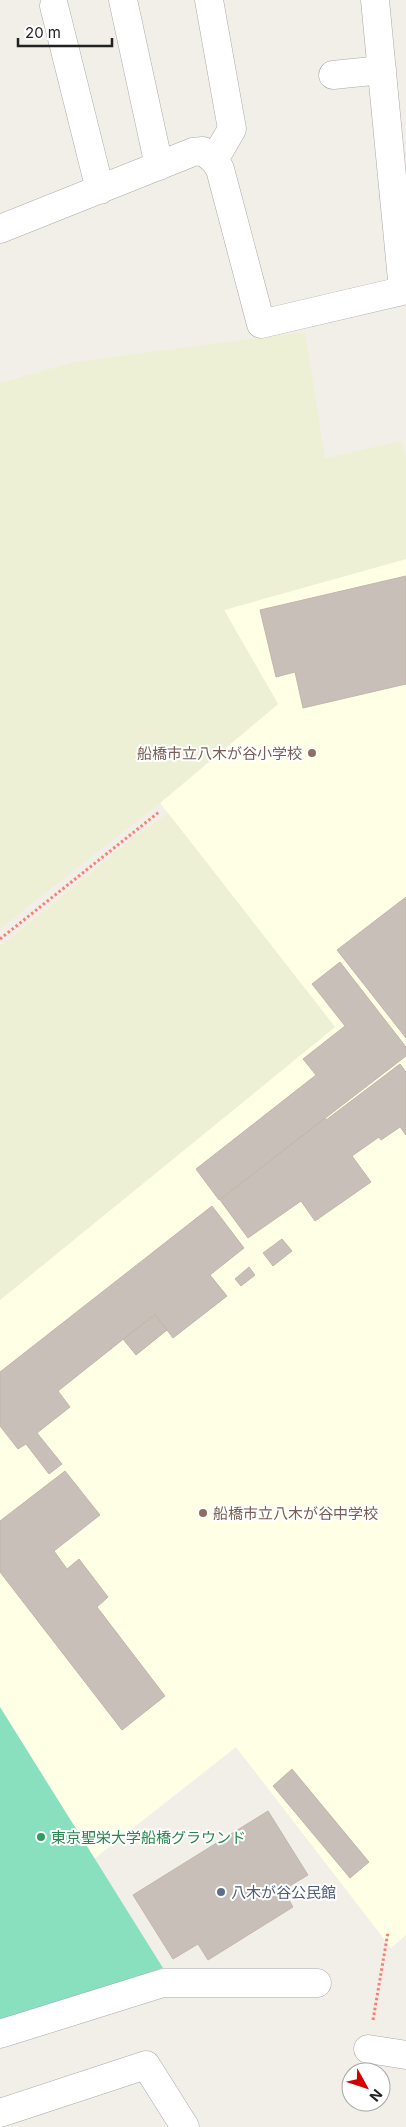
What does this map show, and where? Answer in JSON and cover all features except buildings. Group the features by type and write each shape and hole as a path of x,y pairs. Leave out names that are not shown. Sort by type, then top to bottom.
{"street":[{"path":"123,0 159,166"},
{"path":"209,0 232,129 214,160"},
{"path":"0,230 159,166 203,151 214,160 220,169 261,324 405,290 375,0"},
{"path":"54,6 100,190"},
{"path":"334,75 382,70"},
{"path":"0,2034 163,1983 318,1983"},
{"path":"368,2049 406,2055"},
{"path":"0,2113 146,2065 185,2127"}],"path":[{"path":"0,939 159,812"},
{"path":"368,2049 388,1932"}],"shaded area":[{"path":"305,332 325,458 401,441 406,457 406,559 224,610 278,704 160,803 0,929 0,383 74,362"},
{"name":"船橋市立八木が谷中学校","path":"406,559 406,1935 391,1948 236,1747 90,1862 0,1727 0,1300 335,1027 160,803 278,704 224,610"},
{"path":"168,813 335,1027 0,1300 0,946 134,837"}],"green space":[{"name":"東京聖栄大学船橋グラウンド","path":"0,1707 163,1968 0,2021"}],"place":[{"name":"船橋市立八木が谷小学校","path":"312,753"},
{"name":"船橋市立八木が谷中学校","path":"203,1513"},
{"name":"東京聖栄大学船橋グラウンド","path":"41,1837"},
{"name":"八木が谷公民館","path":"221,1892"}]}
